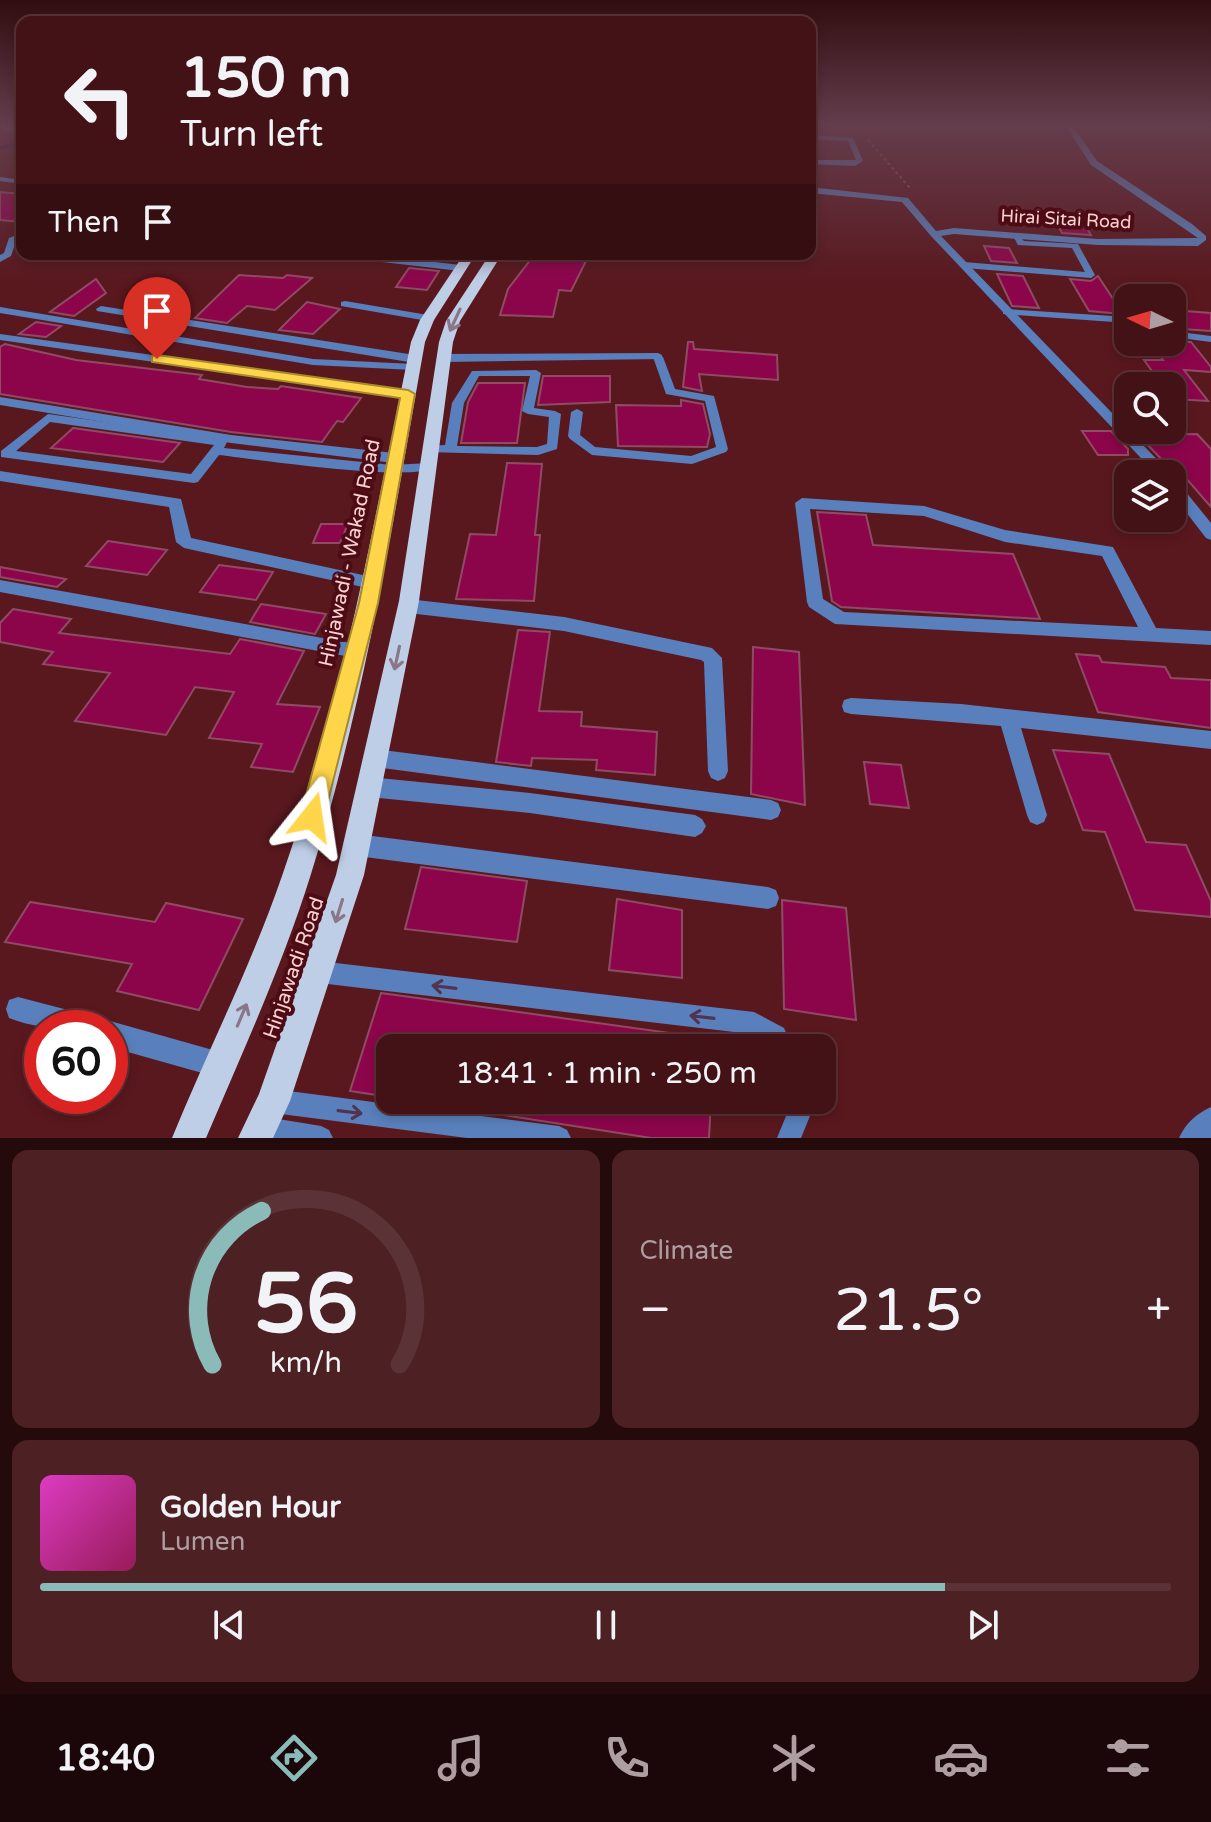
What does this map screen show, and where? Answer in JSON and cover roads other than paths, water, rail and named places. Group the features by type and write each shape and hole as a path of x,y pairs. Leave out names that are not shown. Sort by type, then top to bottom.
{"main road":[{"name":"Hinjawadi - Wakad Road","path":"189,1138 264,963 297,873 372,583 414,363 428,318 461,260"},
{"name":"Hinjawadi Road","path":"257,1133 273,1101 319,972 357,845 437,455 444,358 453,321 492,260"}],"street":[{"name":"Hirai Sitai Road","path":"934,234 954,231 1192,245 1203,238 1113,176"},
{"path":"816,190 883,195 905,200 1006,312 1108,412 1151,460"},
{"path":"345,304 428,318"},
{"path":"101,309 414,363"},
{"path":"0,337 408,394"},
{"path":"444,358 658,357"},
{"path":"0,401 393,464"},
{"path":"0,476 176,503 184,542 372,583"},
{"path":"1186,502 1211,534"},
{"path":"1150,634 1107,551 1005,536 924,511 802,503 815,602 841,619 1211,638"},
{"path":"0,586 356,651"},
{"path":"408,606 564,624 706,653 713,658 718,771"},
{"path":"851,706 1008,718 1211,740"},
{"path":"1008,718 1037,815"},
{"path":"375,758 771,810"},
{"path":"369,787 530,803 695,826"},
{"path":"357,845 768,898"},
{"path":"18,1009 24,1011"},
{"path":"128,1039 220,1065"},
{"path":"1193,1138 1211,1121"}],"lane":[{"path":"964,265 1091,275 1075,246 1021,243 1017,236"},
{"path":"0,259 8,254 12,240 16,238"},
{"path":"0,310 313,362 414,363"},
{"path":"1006,312 1114,319"},
{"path":"1186,336 1211,339"},
{"path":"577,412 574,436 592,451 692,460 722,449 710,398 670,392 658,357"},
{"path":"216,451 393,464 437,455 538,451 553,446 555,414 528,411 536,373 476,373 458,403 437,455"},
{"path":"48,418 221,442 216,451 194,479 5,454 48,418"},
{"path":"319,972 754,1023 773,1034"},
{"path":"273,1101 559,1138"},
{"path":"789,1138 798,1114"},
{"path":"257,1133 321,1138"}]}
